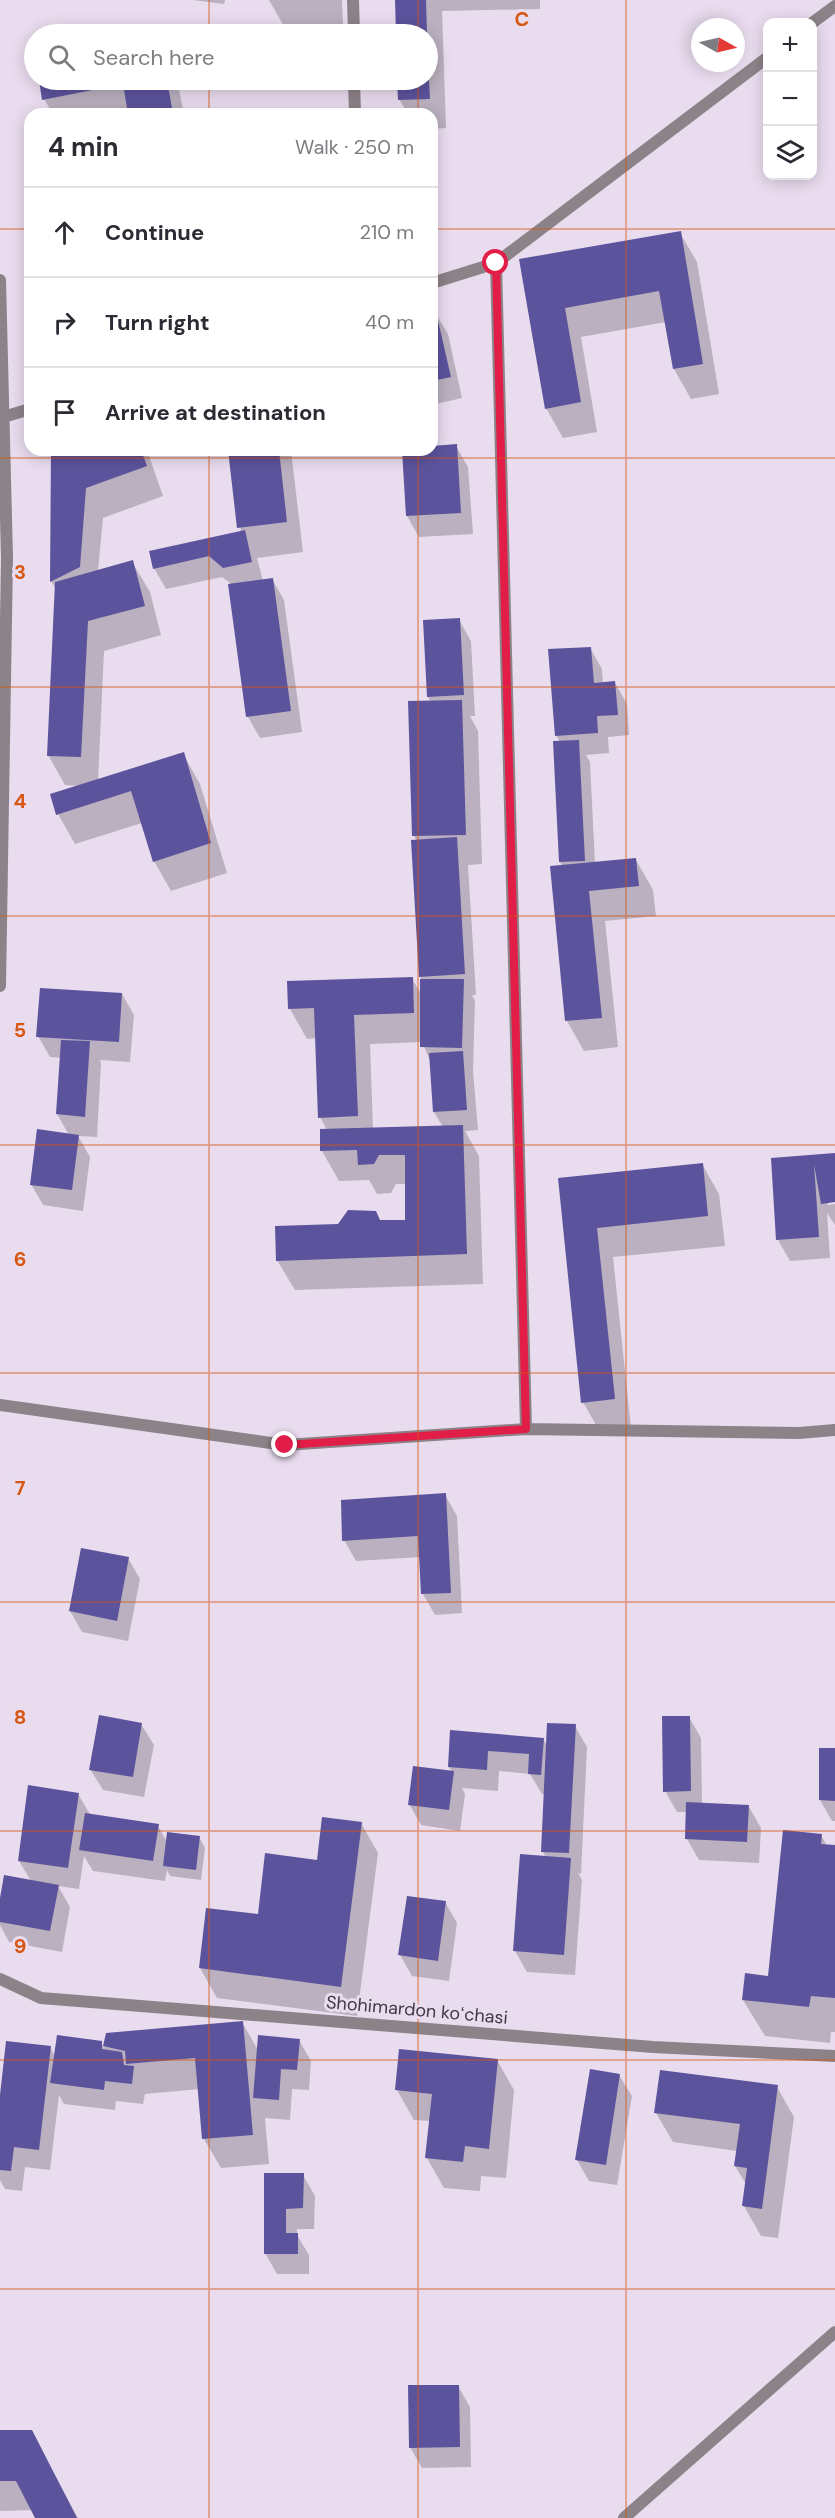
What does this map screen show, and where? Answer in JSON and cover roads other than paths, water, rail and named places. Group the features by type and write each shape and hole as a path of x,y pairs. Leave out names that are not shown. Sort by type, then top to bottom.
{"street":[{"path":"353,0 354,24"},
{"path":"817,20 835,6"},
{"path":"438,281 496,263 763,61"},
{"path":"354,90 355,108"},
{"path":"496,263 526,1429"},
{"path":"0,280 1,418 7,558 0,986"},
{"path":"1,418 24,412"},
{"path":"0,1405 285,1445 526,1429 799,1433 835,1430"},
{"name":"Shohimardon koʻchasi","path":"0,1980 41,1998 653,2047 835,2056"},
{"path":"624,2518 835,2332"}]}
